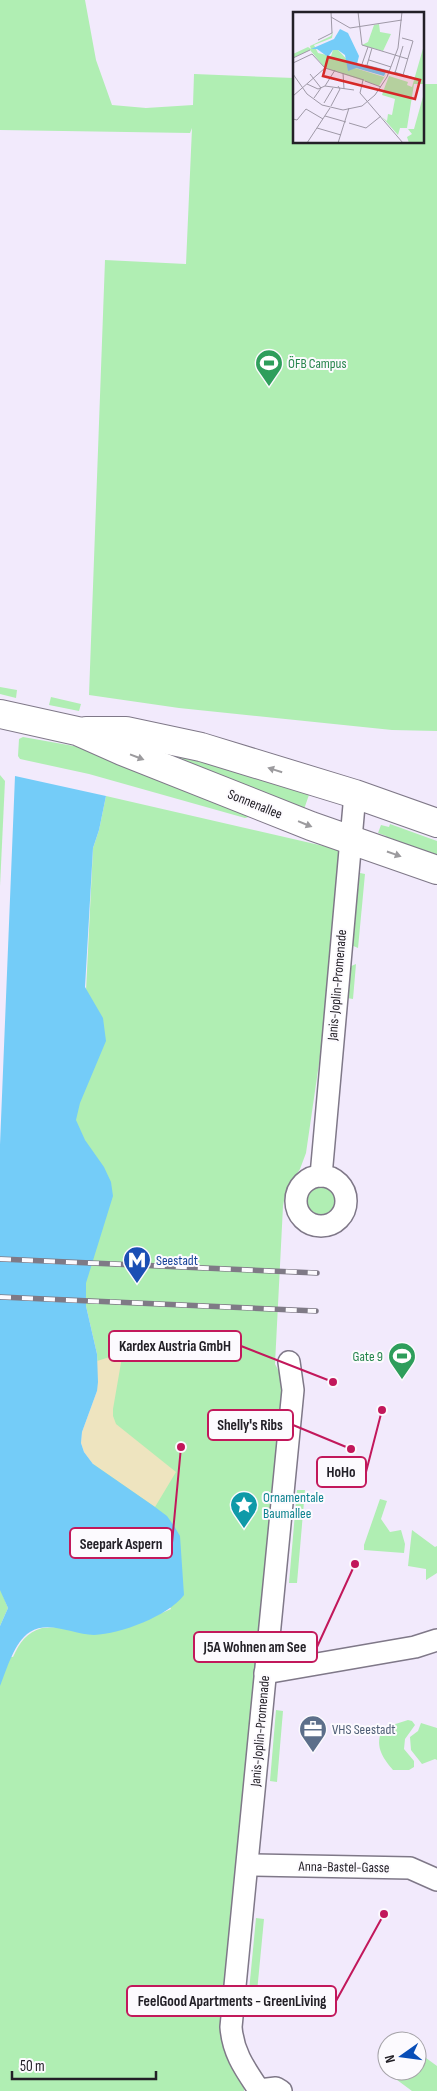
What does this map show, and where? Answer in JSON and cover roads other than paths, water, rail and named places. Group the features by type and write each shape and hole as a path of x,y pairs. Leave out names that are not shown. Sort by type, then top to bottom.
{"street":[{"name":"Sonnenallee","path":"0,714 77,730 126,730 201,747 355,794 437,823"},
{"name":"Sonnenallee","path":"77,730 122,751 302,823 437,870"},
{"name":"Janis-Joplin-Promenade","path":"321,1176 355,794"},
{"name":"Janis-Joplin-Promenade","path":"259,2090 232,2043 231,2027 293,1390 289,1362"},
{"path":"265,1673 411,1648 437,1640"},
{"name":"Anna-Bastel-Gasse","path":"248,1865 410,1868 437,1880"},
{"path":"259,2090 276,2088 281,2091"}],"water":[{"path":"15,776 106,796 93,848 85,987 103,1018 106,1041 80,1103 76,1120 85,1140 104,1167 111,1182 113,1196 86,1283 86,1306 97,1354 98,1382 97,1391 82,1432 81,1443 84,1452 93,1464 167,1516 174,1526 180,1536 184,1595 177,1603 156,1617 105,1634 94,1635 45,1627 30,1632 24,1636 15,1649 0,1686 0,1626 8,1608 0,1590 0,1145"}],"railway":[{"path":"0,1259 317,1273"},
{"path":"0,1297 316,1311"}],"place":[{"name":"ÖFB Campus","path":"269,387"},
{"name":"Seestadt","path":"137,1284"},
{"name":"Gate 9","path":"402,1380"},
{"name":"Kardex Austria GmbH","path":"333,1382"},
{"name":"HoHo","path":"382,1410"},
{"name":"Seepark Aspern","path":"181,1447"},
{"name":"Shelly's Ribs","path":"351,1449"},
{"name":"Ornamentale Baumallee","path":"244,1529"},
{"name":"J5A Wohnen am See","path":"355,1564"},
{"name":"VHS Seestadt","path":"313,1753"},
{"name":"FeelGood Apartments - GreenLiving","path":"384,1914"}]}
